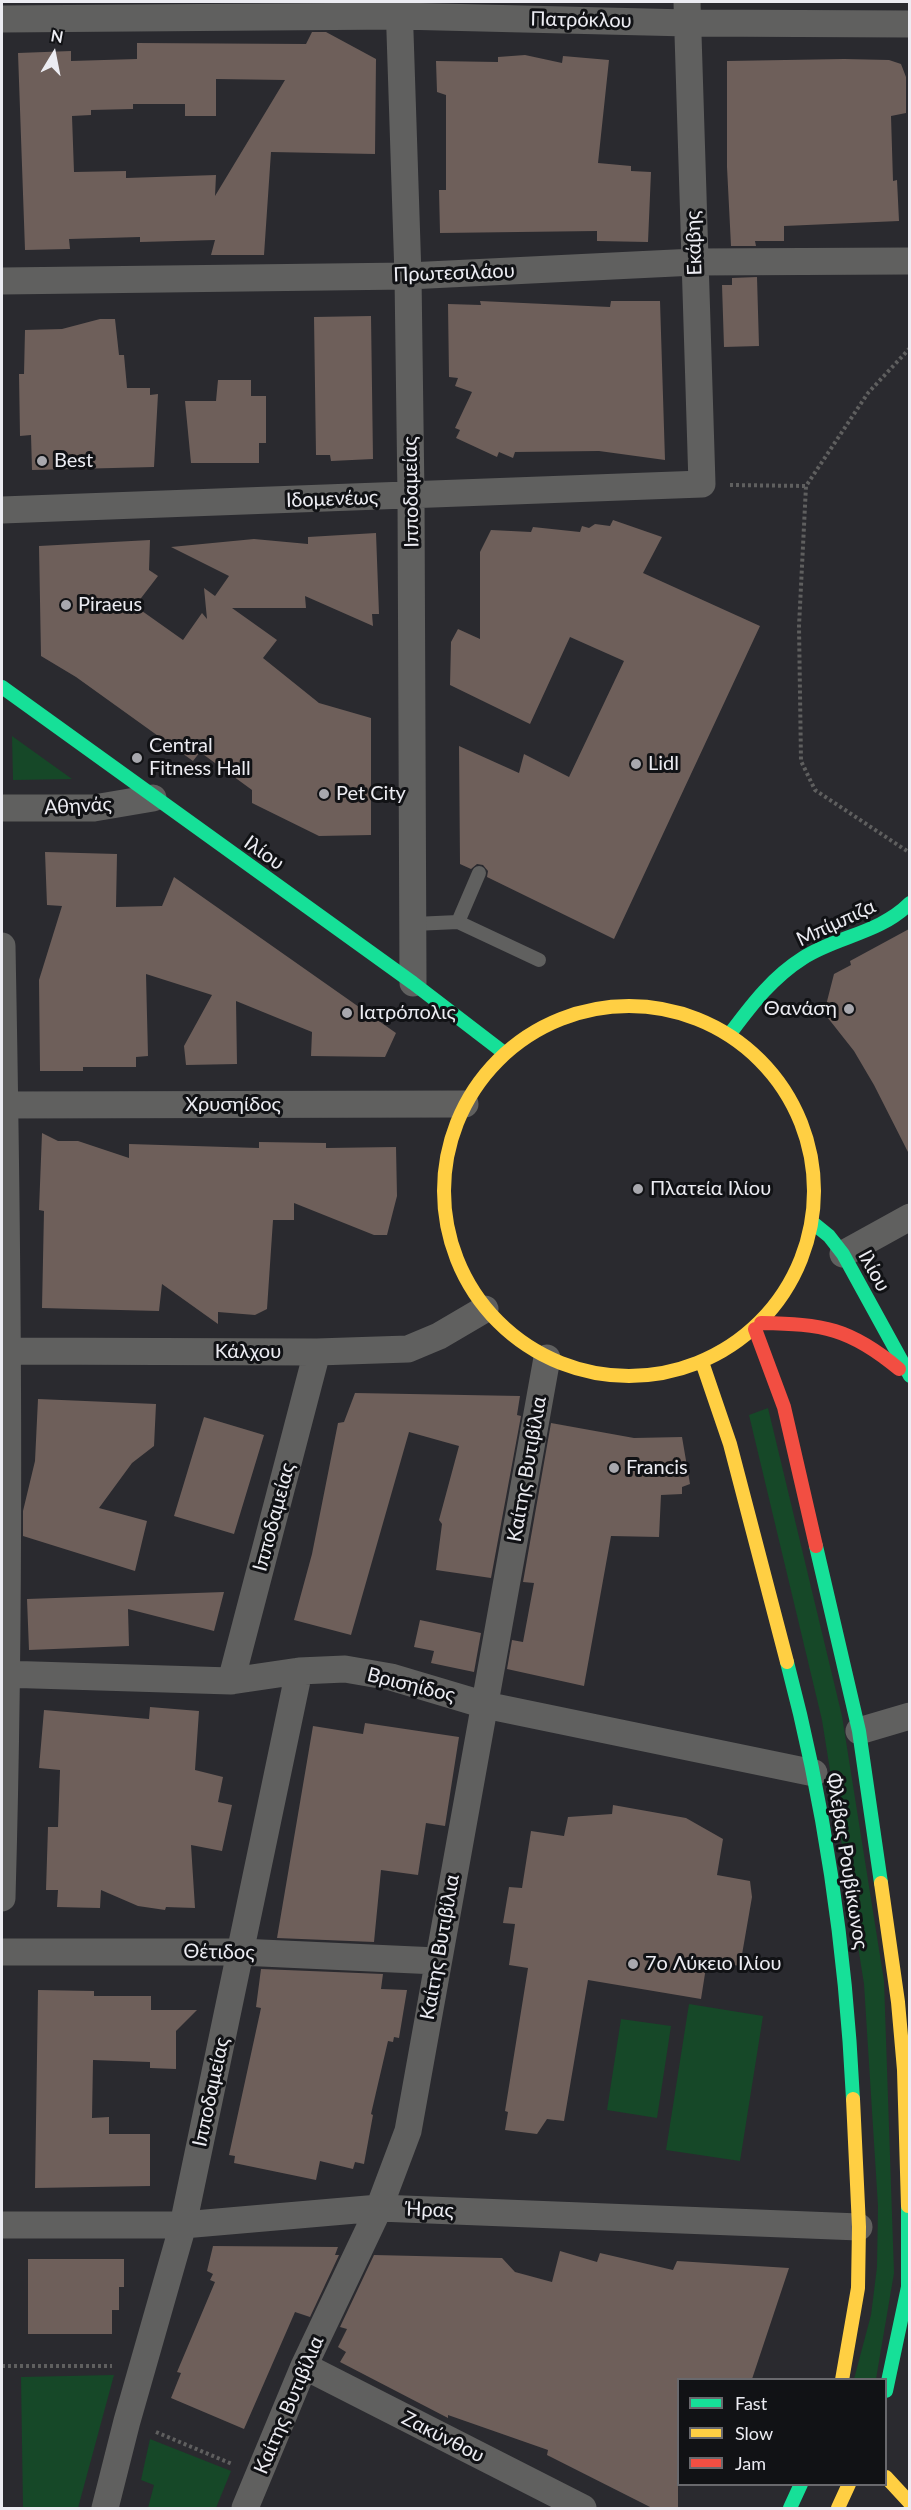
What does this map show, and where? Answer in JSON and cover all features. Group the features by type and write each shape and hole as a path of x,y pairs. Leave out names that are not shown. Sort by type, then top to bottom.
{"street":[{"name":"Πατρόκλου","path":"2,18 399,9 688,12 909,24"},
{"name":"Ιπποδαμείας","path":"399,9 408,276 413,983"},
{"name":"Εκάβης","path":"688,12 702,484"},
{"name":"Πρωτεσιλάου","path":"2,281 408,276 695,262 908,261"},
{"name":"Ιδομενέως","path":"2,510 702,484"},
{"name":"Ιλίου","path":"2,687 153,798 413,983 503,1052"},
{"name":"Αθηνάς","path":"2,808 94,808 153,798"},
{"name":"Μπίμπιζα","path":"732,1031 763,990 804,957 870,930 899,914 909,903"},
{"path":"2,946 5,1351 2,1898"},
{"path":"620,1006 657,1008 732,1031 780,1083 798,1115 810,1149 815,1186 813,1223 805,1252 793,1280 758,1326 722,1352 677,1371 624,1377 598,1374 547,1358 522,1343 486,1309 460,1268 446,1227 443,1185 449,1143 465,1104 503,1052 549,1024 584,1012 620,1006"},
{"name":"Χρυσηίδος","path":"3,1105 465,1104"},
{"path":"843,1254 909,1217"},
{"name":"Ιλίου","path":"813,1223 829,1236 843,1254 909,1377"},
{"name":"Κάλχου","path":"5,1351 317,1353 408,1349 439,1336 486,1309"},
{"name":"Ιλίου","path":"758,1326 816,1325 849,1334 872,1345 909,1377"},
{"name":"Φλέβας Ρουβίκωνος","path":"758,1326 784,1407 859,1731 907,2069 909,2286 887,2382"},
{"name":"Ιπποδαμείας","path":"231,1681 317,1353"},
{"name":"Καίτης Βυτιβίλια","path":"245,2508 304,2366 379,2208 408,2131 547,1358"},
{"name":"Φλέβας Ρουβίκωνος","path":"702,1362 730,1444 799,1706 823,1819 849,2008 859,2227 858,2288 842,2378"},
{"name":"Βρισηίδος","path":"5,1674 231,1681 299,1671 345,1669 391,1677 485,1705 814,1773"},
{"name":"Ιπποδαμείας","path":"105,2508 142,2366 183,2225 299,1671"},
{"path":"859,1731 909,1716"},
{"name":"Θέτιδος","path":"2,1952 240,1952 437,1962"},
{"name":"Ήρας","path":"2,2225 183,2225 379,2208 859,2227"},
{"name":"Ζακύνθου","path":"304,2366 583,2508"},
{"path":"887,2478 909,2503"},
{"path":"790,2508 800,2486"},
{"path":"838,2508 848,2486"}],"lane":[{"path":"458,922 479,873"},
{"path":"414,924 458,922 539,960"}],"path":[{"path":"909,348 868,393 806,486 799,626 801,761 815,790 909,853"},
{"path":"702,484 806,486"},
{"path":"2,2366 142,2366"},
{"path":"127,2421 260,2475"}],"green space":[{"path":"12,736 72,779 13,780"},
{"path":"768,1408 842,1716 884,1981 894,2273 876,2378 854,2378 871,2315 877,2267 878,2206 864,1984 822,1720 749,1415"},
{"path":"689,2004 763,2016 740,2161 666,2150"},
{"path":"621,2019 671,2026 657,2118 607,2110"},
{"path":"114,2375 78,2508 23,2508 21,2377"},
{"path":"150,2439 231,2471 216,2508 148,2508 154,2485 141,2480"}],"building":[{"path":"312,32 326,32 376,59 375,154 271,152 264,255 211,255 215,240 140,242 140,237 69,239 70,249 25,250 18,53 71,51 71,61 137,59 137,43 306,44","holes":["216,79 285,80 215,196 216,175 126,178 126,171 74,172 72,116 91,115 91,110 133,109 133,104 185,104 185,116 216,116"]},
{"path":"525,55 562,63 563,56 609,60 598,163 631,166 631,171 651,172 648,242 597,241 597,231 440,233 439,190 446,190 446,95 437,92 436,61 498,62 498,57"},
{"path":"889,60 901,64 906,77 906,113 891,116 893,181 897,180 899,221 784,226 784,241 755,241 756,246 731,246 727,167 727,61"},
{"path":"757,277 759,346 724,347 722,285 732,285 732,278"},
{"path":"480,301 610,307 611,301 660,301 665,460 599,451 515,452 513,458 499,452 497,457 456,438 460,430 455,428 472,392 455,386 458,378 449,377 448,304 481,305"},
{"path":"371,316 373,459 331,461 330,455 316,455 314,317"},
{"path":"100,319 115,319 119,355 124,355 127,388 150,388 150,395 158,394 154,467 32,470 31,435 20,436 19,374 24,374 25,330 62,329"},
{"path":"218,380 251,380 251,396 266,396 266,443 259,443 259,463 191,463 185,401 216,401"},
{"name":"Lidl","path":"613,520 662,537 643,573 760,626 614,939 487,877 488,871 483,865 477,864 471,869 460,864 459,746 519,773 524,754 569,777 624,661 570,637 530,724 450,685 451,642 458,629 480,639 480,552 491,530 531,532 533,527 580,532 582,526 589,528 595,524 610,526"},
{"path":"376,533 379,614 372,614 373,626 305,596 306,608 232,608 277,640 263,658 319,703 371,718 371,835 319,836 252,803 252,790 200,752 193,761 76,677 41,656 39,546 150,540 149,570 158,576 135,606 183,640 202,613 207,619 204,588 215,596 229,576 171,547 254,539 308,544 308,537"},
{"path":"45,852 117,854 116,907 162,906 174,877 396,1033 385,1057 311,1056 312,1032 236,1001 237,1064 186,1065 184,1046 212,995 146,974 148,1056 136,1057 136,1067 83,1067 83,1071 40,1071 39,980 62,906 47,905"},
{"path":"909,929 909,1154 854,1051 824,1013 834,974 851,965 850,961"},
{"path":"42,1133 58,1141 78,1141 129,1158 129,1144 259,1148 259,1142 326,1143 326,1148 396,1147 397,1196 387,1235 374,1235 294,1203 294,1220 273,1220 267,1309 255,1315 218,1312 218,1324 162,1284 159,1311 42,1308 44,1211 39,1210"},
{"path":"355,1393 520,1396 517,1415 521,1416 491,1578 436,1570 442,1524 439,1520 459,1446 409,1432 351,1635 294,1620 312,1554 338,1423 344,1422"},
{"path":"38,1399 156,1404 154,1446 132,1463 99,1508 147,1521 135,1571 23,1536 23,1511 35,1461"},
{"path":"204,1417 264,1435 234,1534 174,1516"},
{"path":"551,1423 634,1438 682,1437 690,1484 682,1487 682,1494 661,1495 659,1537 611,1536 584,1686 507,1669 512,1640 523,1642 534,1583 523,1582"},
{"path":"224,1592 214,1631 128,1609 129,1646 29,1650 27,1599"},
{"path":"420,1620 481,1633 474,1672 431,1663 434,1651 414,1647"},
{"path":"150,1707 199,1711 195,1770 223,1777 218,1802 232,1805 222,1851 191,1845 195,1908 166,1907 165,1910 138,1906 101,1890 100,1908 57,1907 58,1890 46,1890 48,1827 58,1827 60,1770 39,1768 44,1710 149,1719"},
{"path":"365,1723 459,1737 445,1826 426,1823 418,1875 381,1870 374,1942 277,1938 313,1726 363,1734"},
{"path":"613,1805 686,1818 723,1839 717,1875 750,1881 752,1897 740,1966 707,1961 701,1999 588,1980 564,2121 547,2119 537,2134 505,2130 508,2112 505,2111 528,1968 509,1965 515,1924 503,1923 509,1887 522,1888 531,1831 564,1836 568,1817 612,1814"},
{"path":"261,1969 383,1974 381,1989 407,1990 399,2038 394,2037 393,2042 388,2041 371,2114 373,2115 364,2164 355,2162 353,2169 320,2161 316,2180 234,2163 235,2156 229,2155 261,2008 256,2007"},
{"path":"38,1990 94,1991 94,1996 151,1996 151,2010 197,2010 176,2031 176,2069 150,2068 150,2062 93,2060 92,2118 109,2117 109,2134 150,2134 150,2186 35,2188"},
{"path":"213,2246 338,2247 335,2255 339,2255 310,2317 295,2312 244,2429 171,2398 181,2373 177,2372 215,2282 210,2280 213,2274 207,2271"},
{"path":"560,2251 597,2262 600,2253 673,2270 677,2261 789,2268 752,2378 677,2378 678,2508 652,2508 547,2455 548,2450 448,2415 448,2418 340,2362 346,2352 338,2347 347,2329 340,2327 374,2255 502,2258 515,2272 552,2282"},
{"path":"28,2259 124,2259 124,2287 119,2287 119,2310 112,2310 112,2334 28,2334"}],"traffic: fast":[{"path":"2,687 413,983 503,1052"},
{"path":"732,1031 764,991 792,965 830,944 885,922 910,903"},
{"path":"813,1223 829,1236 843,1254 910,1376"},
{"path":"816,1546 859,1731 881,1883"},
{"path":"787,1662 812,1770 832,1879 845,1989 853,2099"},
{"path":"887,2386 908,2287 908,2206"},
{"path":"790,2508 800,2486"}],"traffic: slow":[{"path":"611,1006 647,1006 683,1013 716,1027 747,1048 772,1073 793,1104 807,1137 814,1173 814,1191 814,1209 807,1245 793,1278 772,1309 747,1334 716,1355 683,1369 647,1376 611,1376 575,1369 542,1355 511,1334 486,1309 465,1278 451,1245 444,1209 444,1173 451,1137 465,1104 486,1073 511,1048 542,1027 575,1013 611,1006"},
{"path":"702,1362 730,1444 787,1662"},
{"path":"881,1883 898,2002 904,2070 908,2206"},
{"path":"842,2378 858,2288 859,2227 853,2099"},
{"path":"887,2478 910,2503"},
{"path":"838,2508 848,2486"}],"traffic: jam":[{"path":"761,1323 802,1325 835,1331 882,1355 899,1369"},
{"path":"755,1329 784,1407 816,1546"}],"place":[{"name":"Best","path":"42,461"},
{"name":"Piraeus","path":"66,605"},
{"name":"Central Fitness Hall","path":"137,758"},
{"name":"Lidl","path":"636,764"},
{"name":"Pet City","path":"324,794"},
{"name":"Θανάση","path":"849,1009"},
{"name":"Ιατρόπολις","path":"347,1013"},
{"name":"Πλατεία Ιλίου","path":"638,1189"},
{"name":"Francis","path":"614,1468"},
{"name":"7ο Λύκειο Ιλίου","path":"633,1964"}]}
